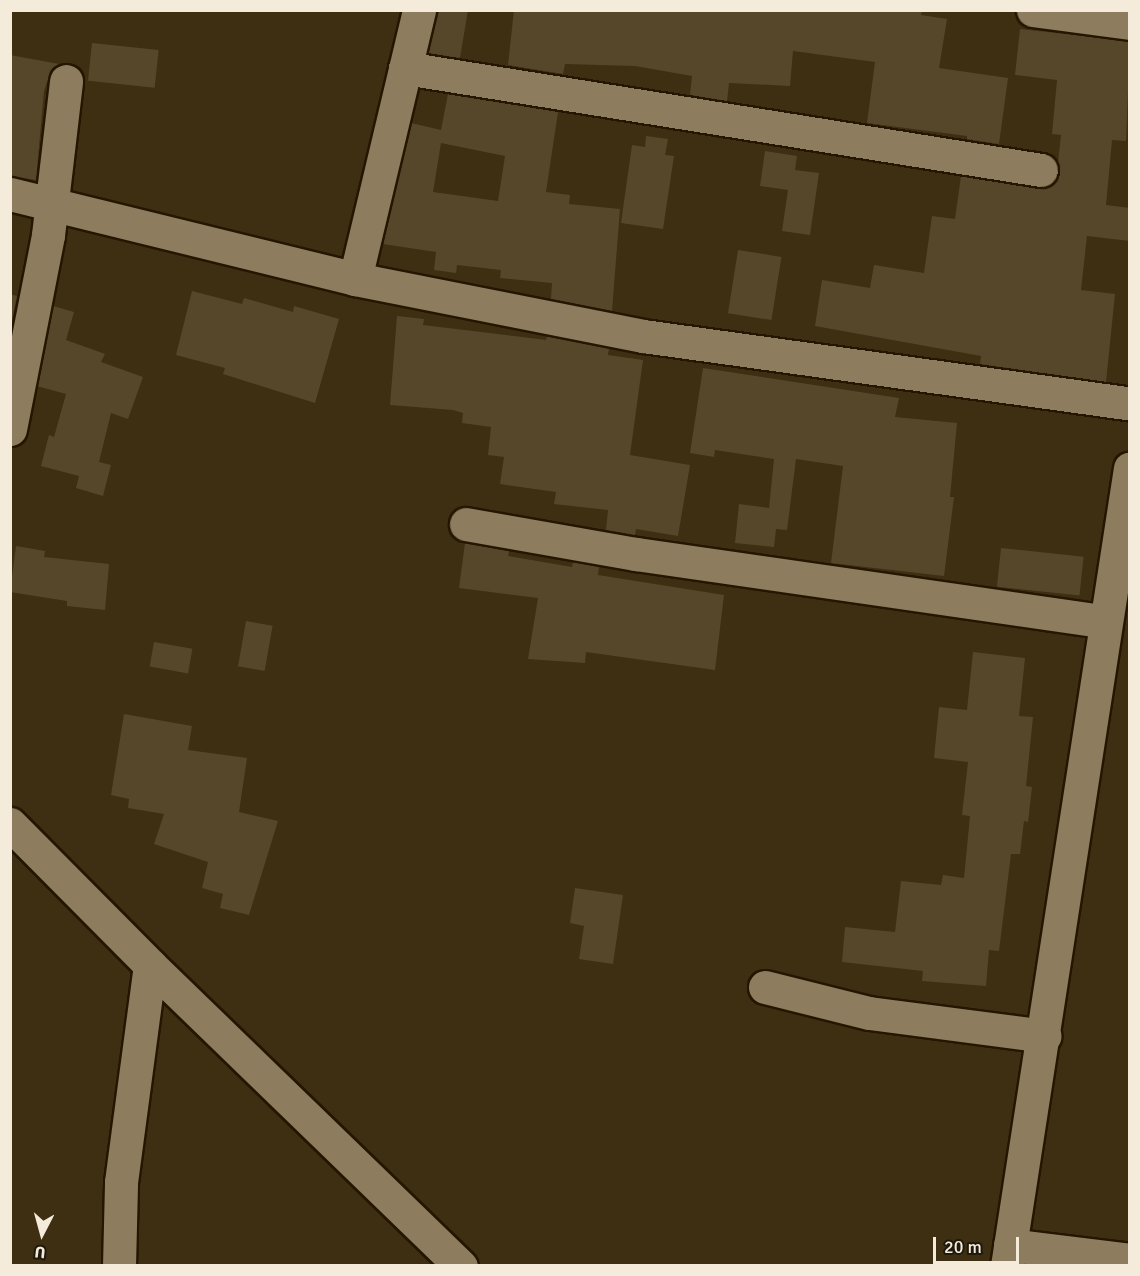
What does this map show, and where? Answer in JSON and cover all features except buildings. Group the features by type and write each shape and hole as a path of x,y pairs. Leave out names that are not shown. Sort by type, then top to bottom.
{"street":[{"path":"355,279 419,10"},
{"path":"1033,10 1130,23"},
{"path":"405,68 1041,170"},
{"path":"10,429 52,203 66,81"},
{"path":"10,194 355,279 643,336 1130,404"},
{"path":"1130,468 1124,551 1103,621 1045,1036 1008,1255 1130,1260"},
{"path":"466,524 636,554 1103,621"},
{"path":"11,826 150,965 461,1266"},
{"path":"119,1266 124,1159 150,965"},
{"path":"765,987 869,1013 1045,1036"}]}
